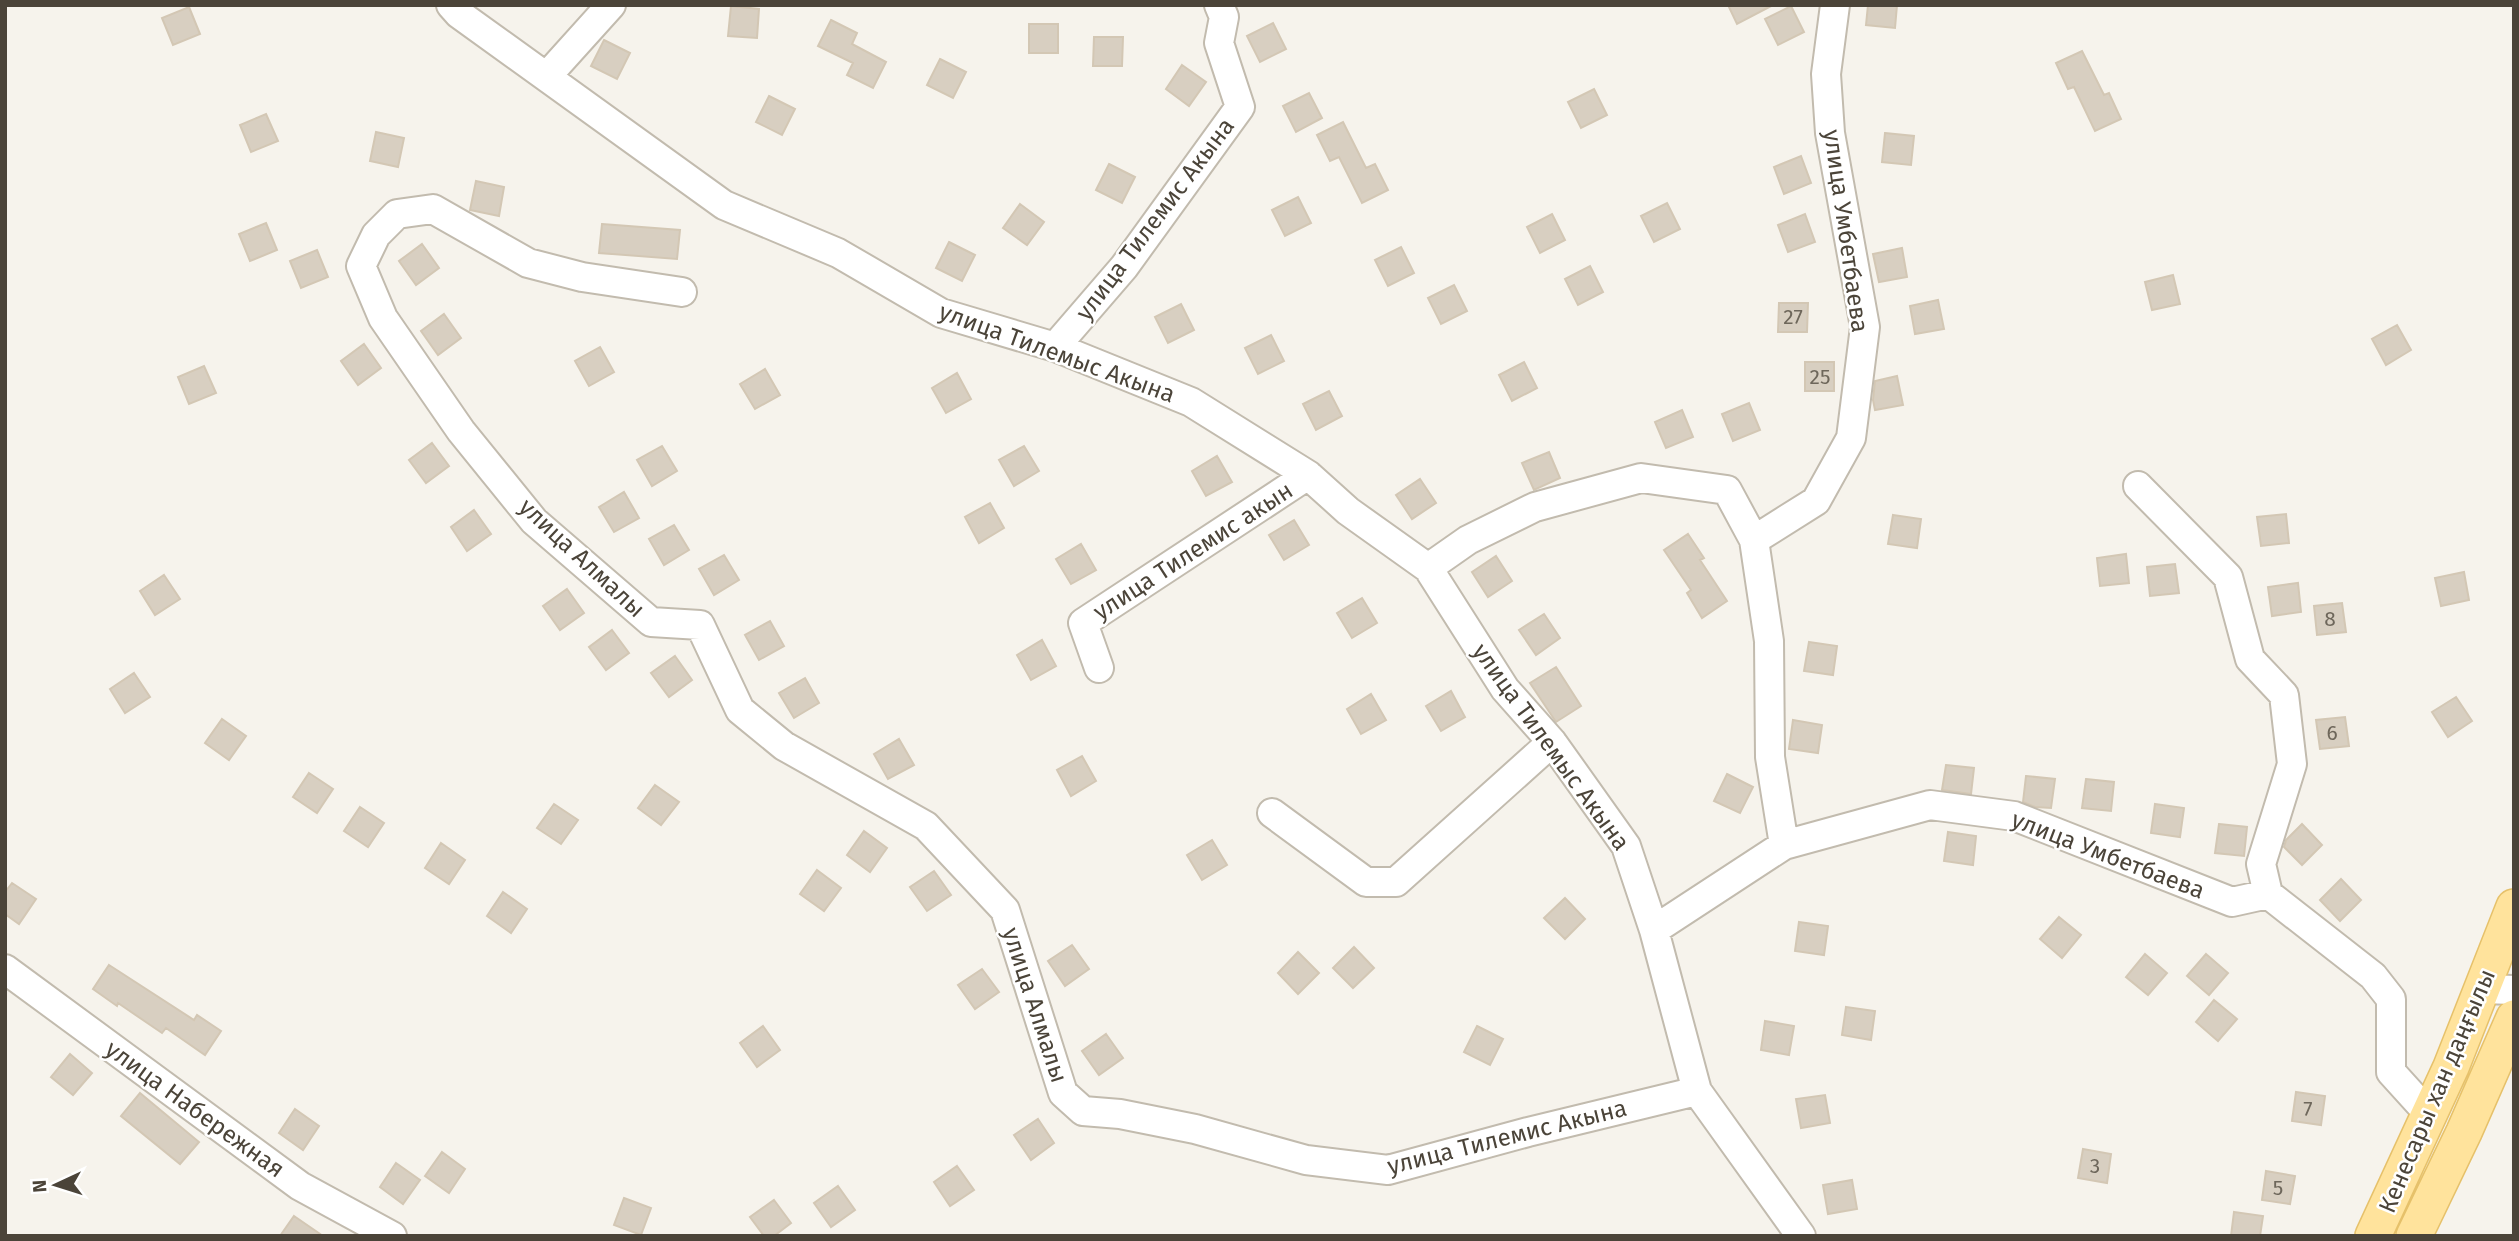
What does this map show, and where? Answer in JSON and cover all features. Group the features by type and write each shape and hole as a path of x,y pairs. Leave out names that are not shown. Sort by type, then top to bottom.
{"main road":[{"name":"Кенесары хан даңғылы","path":"2374,1236 2430,1115 2498,990 2514,907"},
{"name":"Кенесары хан даңғылы","path":"2414,1236 2514,1018"}],"street":[{"name":"улица Тилемыс Акына","path":"451,5 458,14 724,205 838,253 941,313 1055,347 1191,402 1308,475 1348,511 1428,568 1505,689 1552,743 1626,846 1654,930 1697,1091 1801,1236"},
{"path":"547,76 611,5"},
{"name":"улица Тилемис Акына","path":"1055,347 1124,267 1240,107 1219,43 1224,17 1219,5"},
{"name":"улица Умбетбаева","path":"1754,540 1816,501 1850,438 1865,327 1830,133 1826,74 1835,5"},
{"name":"улица Алмалы","path":"682,292 582,277 528,263 433,209 397,214 376,236 361,265 383,318 461,431 534,521 651,622 700,625 740,710 784,746 926,826 1005,910 1063,1093 1083,1111 1120,1114 1195,1129"},
{"name":"улица Тилемис акын","path":"1099,668 1083,624 1308,475"},
{"path":"1428,568 1468,540 1535,507 1641,478 1727,490 1754,540 1769,641 1770,757 1784,845 1654,930"},
{"path":"2138,486 2228,577 2250,659 2284,695 2292,764 2261,864 2268,894 2373,976 2391,999 2391,1072 2430,1115"},
{"path":"1272,813 1366,882 1396,881 1552,743"},
{"name":"улица Умбетбаева","path":"1784,845 1930,805 2014,816 2232,902 2268,894"},
{"name":"улица Набережная","path":"5,969 300,1186 392,1236"},
{"name":"улица Тилемис Акына","path":"1195,1129 1306,1160 1388,1170 1528,1132 1697,1091"}],"building":[{"path":"1728,5 1773,5 1737,24"},
{"path":"1868,5 1897,5 1895,28 1866,25"},
{"path":"731,6 759,9 757,38 728,36"},
{"path":"1791,6 1804,32 1778,45 1765,19"},
{"path":"189,7 200,34 173,45 162,18"},
{"path":"831,20 857,33 852,44 886,62 873,88 847,75 853,63 818,46"},
{"path":"1273,23 1286,49 1260,62 1247,36"},
{"path":"1029,24 1058,24 1058,53 1029,53"},
{"path":"1094,37 1123,37 1122,66 1093,66"},
{"path":"604,40 630,53 617,79 591,66"},
{"path":"2082,51 2104,95 2109,93 2121,119 2095,131 2074,87 2068,89 2056,63"},
{"path":"940,59 966,72 953,98 927,85"},
{"path":"1182,65 1206,82 1189,106 1166,89"},
{"path":"1594,89 1607,115 1581,128 1568,102"},
{"path":"1309,93 1322,118 1296,132 1283,106"},
{"path":"769,96 795,109 782,135 756,122"},
{"path":"266,114 278,141 251,152 240,125"},
{"path":"1343,122 1366,168 1375,164 1388,190 1362,203 1339,157 1330,161 1317,135"},
{"path":"376,132 404,138 398,167 370,161"},
{"path":"1885,133 1914,136 1911,165 1882,162"},
{"path":"1801,156 1811,183 1784,194 1774,167"},
{"path":"1109,164 1135,177 1122,203 1096,190"},
{"path":"476,181 504,187 499,216 470,210"},
{"path":"1298,197 1311,223 1285,236 1272,210"},
{"path":"1667,203 1680,229 1654,242 1641,216"},
{"path":"1020,204 1044,222 1027,245 1003,228"},
{"path":"1552,214 1565,240 1540,253 1527,227"},
{"path":"1805,214 1815,242 1788,252 1778,225"},
{"path":"266,223 277,250 250,261 239,234"},
{"path":"602,224 680,230 677,259 599,253"},
{"path":"949,242 975,255 962,281 936,268"},
{"path":"422,244 439,268 416,285 399,261"},
{"path":"1401,247 1414,273 1388,286 1375,260"},
{"path":"1902,248 1907,277 1879,282 1873,254"},
{"path":"317,250 328,277 301,288 290,261"},
{"path":"1590,266 1603,292 1578,305 1565,279"},
{"path":"2173,275 2180,304 2152,310 2145,282"},
{"path":"1454,285 1467,311 1441,324 1428,298"},
{"path":"1938,300 1944,329 1915,334 1910,306"},
{"path":"1779,303 1808,303 1807,332 1778,332"},
{"path":"1181,304 1194,330 1168,343 1155,317"},
{"path":"444,314 461,338 438,355 421,331"},
{"path":"2397,325 2411,350 2386,365 2372,339"},
{"path":"1271,335 1284,361 1258,374 1245,348"},
{"path":"364,344 381,368 358,385 341,361"},
{"path":"600,347 614,372 589,386 575,361"},
{"path":"1524,362 1537,388 1512,401 1499,375"},
{"path":"1805,362 1834,362 1834,391 1805,391"},
{"path":"204,366 216,393 189,404 178,377"},
{"path":"765,369 780,395 755,409 740,384"},
{"path":"957,373 971,399 946,413 932,388"},
{"path":"1897,376 1903,405 1875,410 1875,381"},
{"path":"1329,391 1342,416 1316,430 1303,404"},
{"path":"1749,403 1760,430 1733,441 1722,414"},
{"path":"1682,410 1693,437 1666,448 1655,422"},
{"path":"432,443 449,466 426,483 409,460"},
{"path":"662,446 677,471 652,486 637,460"},
{"path":"1024,446 1039,471 1014,486 999,460"},
{"path":"1549,452 1560,478 1534,490 1522,463"},
{"path":"1217,456 1232,482 1206,496 1192,471"},
{"path":"1420,479 1436,503 1412,519 1396,495"},
{"path":"624,492 639,518 614,532 599,507"},
{"path":"990,503 1004,528 979,543 965,517"},
{"path":"474,510 491,534 467,551 451,527"},
{"path":"2286,514 2289,543 2261,546 2257,517"},
{"path":"1893,515 1921,519 1917,548 1888,544"},
{"path":"1294,520 1309,545 1284,560 1269,535"},
{"path":"674,525 689,550 664,565 649,539"},
{"path":"1688,534 1704,558 1700,560 1727,601 1702,618 1687,593 1691,590 1664,550"},
{"path":"1081,544 1096,570 1071,584 1056,559"},
{"path":"2126,554 2129,583 2100,586 2097,558"},
{"path":"724,555 739,580 714,595 699,569"},
{"path":"1496,556 1512,581 1488,597 1472,572"},
{"path":"2175,564 2179,593 2150,596 2147,567"},
{"path":"2464,572 2469,600 2441,606 2435,578"},
{"path":"164,575 180,599 155,615 140,591"},
{"path":"2298,583 2301,612 2272,616 2268,587"},
{"path":"567,589 584,613 560,630 543,606"},
{"path":"1362,598 1377,623 1352,638 1337,613"},
{"path":"2342,603 2346,632 2317,635 2314,606"},
{"path":"1544,614 1560,638 1536,655 1519,630"},
{"path":"770,621 784,646 759,660 745,635"},
{"path":"612,630 629,653 606,670 589,647"},
{"path":"1042,640 1056,666 1031,680 1017,655"},
{"path":"1809,642 1837,646 1833,675 1804,671"},
{"path":"675,656 692,680 669,697 651,673"},
{"path":"1556,667 1581,706 1556,722 1530,683"},
{"path":"134,673 150,697 125,713 110,689"},
{"path":"805,678 819,703 794,718 779,693"},
{"path":"1451,691 1465,717 1441,731 1426,706"},
{"path":"1371,694 1386,720 1361,734 1347,709"},
{"path":"2456,697 2472,721 2448,737 2432,712"},
{"path":"2345,717 2349,746 2320,749 2316,720"},
{"path":"222,719 246,736 229,760 205,743"},
{"path":"1793,720 1822,725 1818,753 1789,749"},
{"path":"899,739 914,765 888,779 874,754"},
{"path":"1082,756 1096,781 1071,796 1057,770"},
{"path":"1946,765 1974,768 1971,794 1942,790"},
{"path":"309,773 333,789 317,813 293,797"},
{"path":"1727,774 1753,787 1740,813 1714,801"},
{"path":"2026,776 2055,779 2051,808 2035,807 2023,802"},
{"path":"2086,779 2114,782 2111,811 2082,808"},
{"path":"655,785 679,802 661,825 638,808"},
{"path":"554,804 578,820 561,844 537,828"},
{"path":"2155,804 2184,808 2180,837 2151,833"},
{"path":"360,807 384,823 368,847 344,831"},
{"path":"2219,824 2247,827 2244,856 2215,853"},
{"path":"2302,824 2322,845 2302,865 2284,847 2286,840"},
{"path":"864,831 887,848 870,872 847,855"},
{"path":"1948,832 1976,836 1973,865 1944,861"},
{"path":"1212,840 1227,865 1202,880 1187,855"},
{"path":"441,843 465,860 449,884 425,868"},
{"path":"817,870 841,888 824,911 800,894"},
{"path":"934,871 951,895 927,911 910,887"},
{"path":"2341,879 2361,900 2340,921 2320,900"},
{"path":"12,883 36,899 19,924 5,914 5,892"},
{"path":"503,892 527,909 511,933 487,916"},
{"path":"1565,898 1585,919 1565,939 1544,918"},
{"path":"2059,917 2081,935 2062,958 2040,939"},
{"path":"1799,922 1828,926 1824,955 1795,951"},
{"path":"1072,945 1089,969 1065,986 1048,961"},
{"path":"1354,947 1374,968 1353,988 1333,968"},
{"path":"1298,952 1319,973 1298,994 1278,973"},
{"path":"2145,954 2167,973 2148,995 2126,977"},
{"path":"2206,954 2228,973 2209,995 2187,976"},
{"path":"109,965 194,1020 197,1015 221,1031 205,1055 166,1028 162,1033 93,989"},
{"path":"982,969 999,992 975,1009 958,985"},
{"path":"2214,1000 2237,1019 2218,1041 2196,1022"},
{"path":"1846,1007 1875,1011 1871,1040 1842,1035"},
{"path":"1765,1021 1794,1026 1789,1055 1761,1050"},
{"path":"763,1026 780,1050 757,1067 740,1043"},
{"path":"1477,1026 1503,1039 1490,1065 1464,1052"},
{"path":"1106,1034 1123,1058 1099,1075 1082,1051"},
{"path":"70,1054 92,1073 73,1095 51,1077"},
{"path":"2296,1092 2325,1096 2321,1125 2292,1121"},
{"path":"140,1093 199,1142 180,1164 121,1116"},
{"path":"1825,1095 1830,1123 1801,1128 1796,1099"},
{"path":"295,1109 319,1126 303,1150 279,1133"},
{"path":"1038,1119 1054,1143 1031,1160 1014,1135"},
{"path":"2083,1149 2111,1154 2107,1183 2078,1178"},
{"path":"442,1152 465,1169 449,1193 425,1176"},
{"path":"396,1163 420,1180 403,1204 380,1187"},
{"path":"957,1166 974,1190 950,1206 934,1182"},
{"path":"2266,1171 2295,1176 2290,1204 2262,1200"},
{"path":"1852,1180 1857,1209 1828,1214 1823,1185"},
{"path":"838,1186 855,1210 831,1227 814,1203"},
{"path":"624,1198 651,1208 641,1235 614,1225"},
{"path":"774,1200 791,1223 774,1236 764,1236 750,1217"},
{"path":"2234,1212 2263,1216 2260,1236 2231,1236"},
{"path":"294,1216 323,1236 280,1236"}]}
